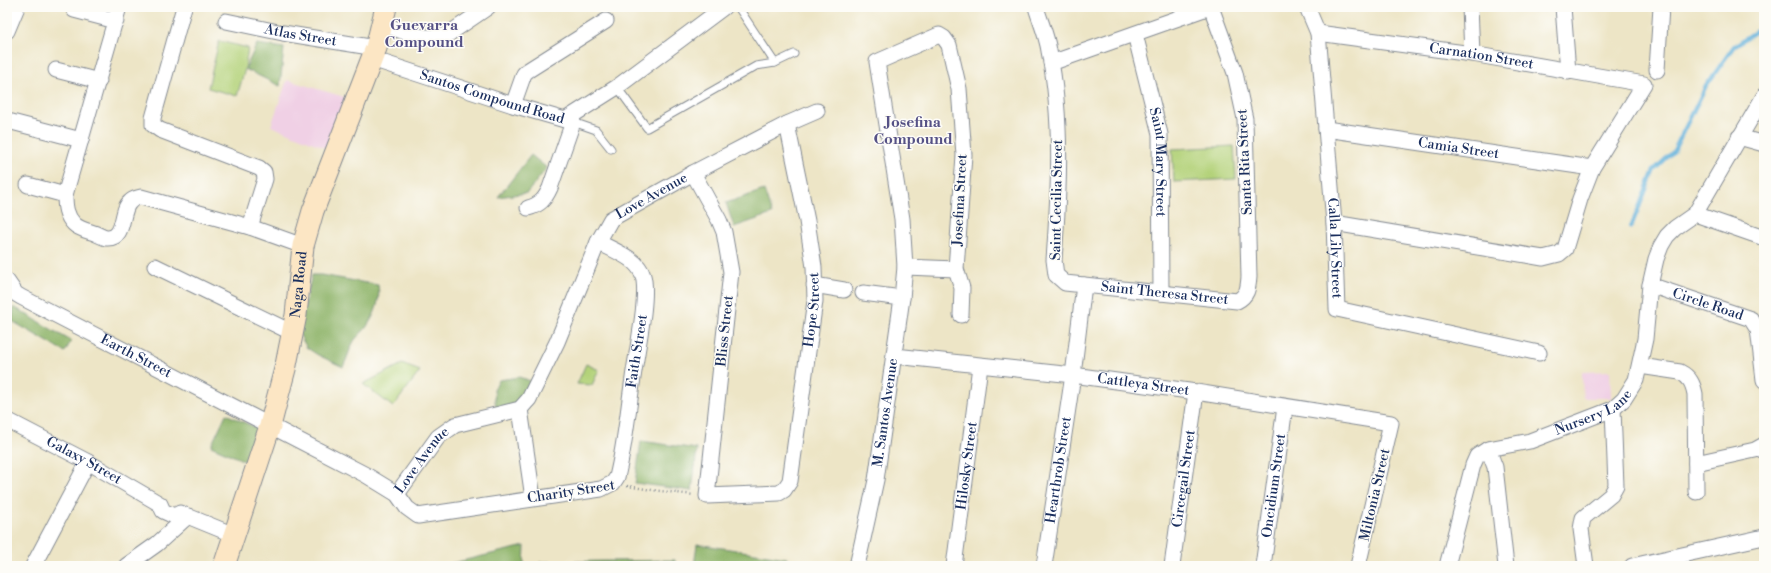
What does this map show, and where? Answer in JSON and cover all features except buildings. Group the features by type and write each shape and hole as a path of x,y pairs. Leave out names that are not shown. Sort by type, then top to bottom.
{"main road":[{"name":"Naga Road","path":"224,566 270,426 286,365 296,315 303,246 313,211 374,53 385,15"}],"street":[{"path":"7,31 17,7"},
{"path":"184,7 153,118 153,125 160,130 259,168 264,172 265,179 250,227"},
{"path":"385,15 418,37 429,38 446,35 488,7"},
{"name":"Santos Compound Road","path":"374,53 513,105 569,121 724,7"},
{"name":"Saint Cecilia Street","path":"1036,7 1049,50 1058,111 1059,161 1054,260 1056,275 1065,283 1084,285"},
{"path":"1051,63 1210,7"},
{"name":"Santa Rita Street","path":"1210,7 1236,73 1245,119 1249,277 1248,289 1244,297"},
{"name":"Calla Lily Street","path":"1307,7 1318,34 1334,223 1337,310 1539,353"},
{"path":"1470,7 1472,54"},
{"path":"1563,7 1568,72"},
{"path":"1657,70 1661,7"},
{"path":"74,10 118,14 65,195 67,214 74,223 77,226 106,238 118,232 128,202 141,198 250,227 303,246"},
{"name":"Atlas Street","path":"226,21 374,53"},
{"path":"513,105 524,74 527,71 606,21"},
{"name":"Josefina Street","path":"902,298 905,267 901,211 877,62 939,34 949,45 960,96 964,155 956,268 962,288 961,315"},
{"name":"Saint Mary Street","path":"1135,34 1160,134 1161,293"},
{"name":"Carnation Street","path":"1318,34 1472,54 1568,72 1644,84 1592,168"},
{"path":"56,70 99,81"},
{"path":"1764,96 1695,214 1764,238"},
{"name":"Love Avenue","path":"270,426 366,474 397,494 438,438 455,425 520,409 529,399 557,342 598,242 611,218 787,124 817,111"},
{"path":"8,120 81,140"},
{"path":"528,208 537,206 546,197 562,156 569,121"},
{"name":"Hope Street","path":"707,496 779,493 784,490 790,481 815,300 807,221 787,124"},
{"name":"Camia Street","path":"1326,129 1592,168"},
{"path":"1739,137 1764,144"},
{"path":"1334,223 1542,258 1559,254 1565,249 1580,199 1592,168"},
{"name":"Bliss Street","path":"693,173 724,232 731,272 707,496"},
{"path":"28,185 65,195"},
{"name":"Nursery Lane","path":"1488,449 1530,441 1613,410 1631,390 1640,366 1645,339 1650,285 1656,259 1667,236 1683,221 1695,214"},
{"name":"Faith Street","path":"598,242 629,259 638,267 643,275 644,285 640,331 619,470 613,483"},
{"path":"155,266 293,334"},
{"path":"905,267 956,268"},
{"name":"Earth Street","path":"7,281 16,294 270,426"},
{"path":"814,285 844,290"},
{"path":"1073,375 1084,285"},
{"name":"Saint Theresa Street","path":"1084,285 1237,301 1244,297"},
{"name":"Circle Road","path":"1650,285 1751,320 1755,324 1759,337 1764,380"},
{"path":"864,293 902,298"},
{"name":"M. Santos Avenue","path":"857,566 876,480 895,356 902,298"},
{"name":"Cattleya Street","path":"895,356 1073,375 1196,392 1391,423"},
{"name":"Hilosky Street","path":"954,566 980,366"},
{"path":"1640,366 1680,372 1686,375 1690,380 1695,394 1696,492"},
{"name":"Hearthrob Street","path":"1044,566 1073,375"},
{"name":"Circegail Street","path":"1172,566 1196,392"},
{"name":"Oncidium Street","path":"1263,566 1285,406"},
{"path":"520,409 533,498"},
{"path":"1586,566 1581,529 1583,518 1611,495 1616,486 1613,410"},
{"name":"Galaxy Street","path":"7,420 88,462 160,504 164,511 174,516 184,515 234,534"},
{"name":"Miltonia Street","path":"1358,566 1391,423"},
{"path":"1696,463 1755,450 1764,445"},
{"path":"1447,566 1474,460 1477,456 1488,449 1493,457 1495,467 1506,566"},
{"path":"33,566 88,462"},
{"name":"Charity Street","path":"397,494 407,508 418,516 601,489 613,483"},
{"path":"126,566 157,544 184,515"},
{"path":"1632,566 1663,563 1764,537"}],"lane":[{"path":"738,7 775,63"},
{"path":"617,87 647,128 756,66 775,63 794,54"},
{"path":"569,121 596,130 611,149"}],"path":[{"name":"Charity Street","path":"613,483 652,490 707,496"}],"shaded area":[{"path":"287,80 348,98 331,150 271,126"},
{"path":"1610,371 1611,398 1583,398 1582,372"}],"green space":[{"path":"219,41 248,48 245,69 237,96 208,88"},
{"path":"257,44 284,48 280,86 245,69"},
{"path":"1234,146 1236,179 1174,182 1172,149"},
{"path":"531,155 547,168 527,193 498,197"},
{"path":"764,190 772,214 734,227 726,203"},
{"path":"312,275 321,275 378,285 378,302 372,319 354,341 343,367 307,348 298,332"},
{"path":"14,307 71,341 65,352 12,321"},
{"path":"402,364 420,371 393,407 363,384"},
{"path":"586,364 599,370 592,385 577,384"},
{"path":"519,377 534,382 525,401 496,410 494,390 499,380"},
{"path":"226,414 261,430 247,462 211,446"},
{"path":"641,441 697,449 692,491 635,483"},
{"path":"697,544 787,558 786,566 694,566"},
{"path":"525,546 524,566 440,566"},
{"path":"675,560 675,566 540,566 540,562"}],"waterway":[{"path":"1631,227 1654,170 1673,152 1706,86 1734,46 1764,26"}],"district":[{"name":"Guevarra Compound","path":"424,34"},
{"name":"Josefina Compound","path":"913,130"}]}
